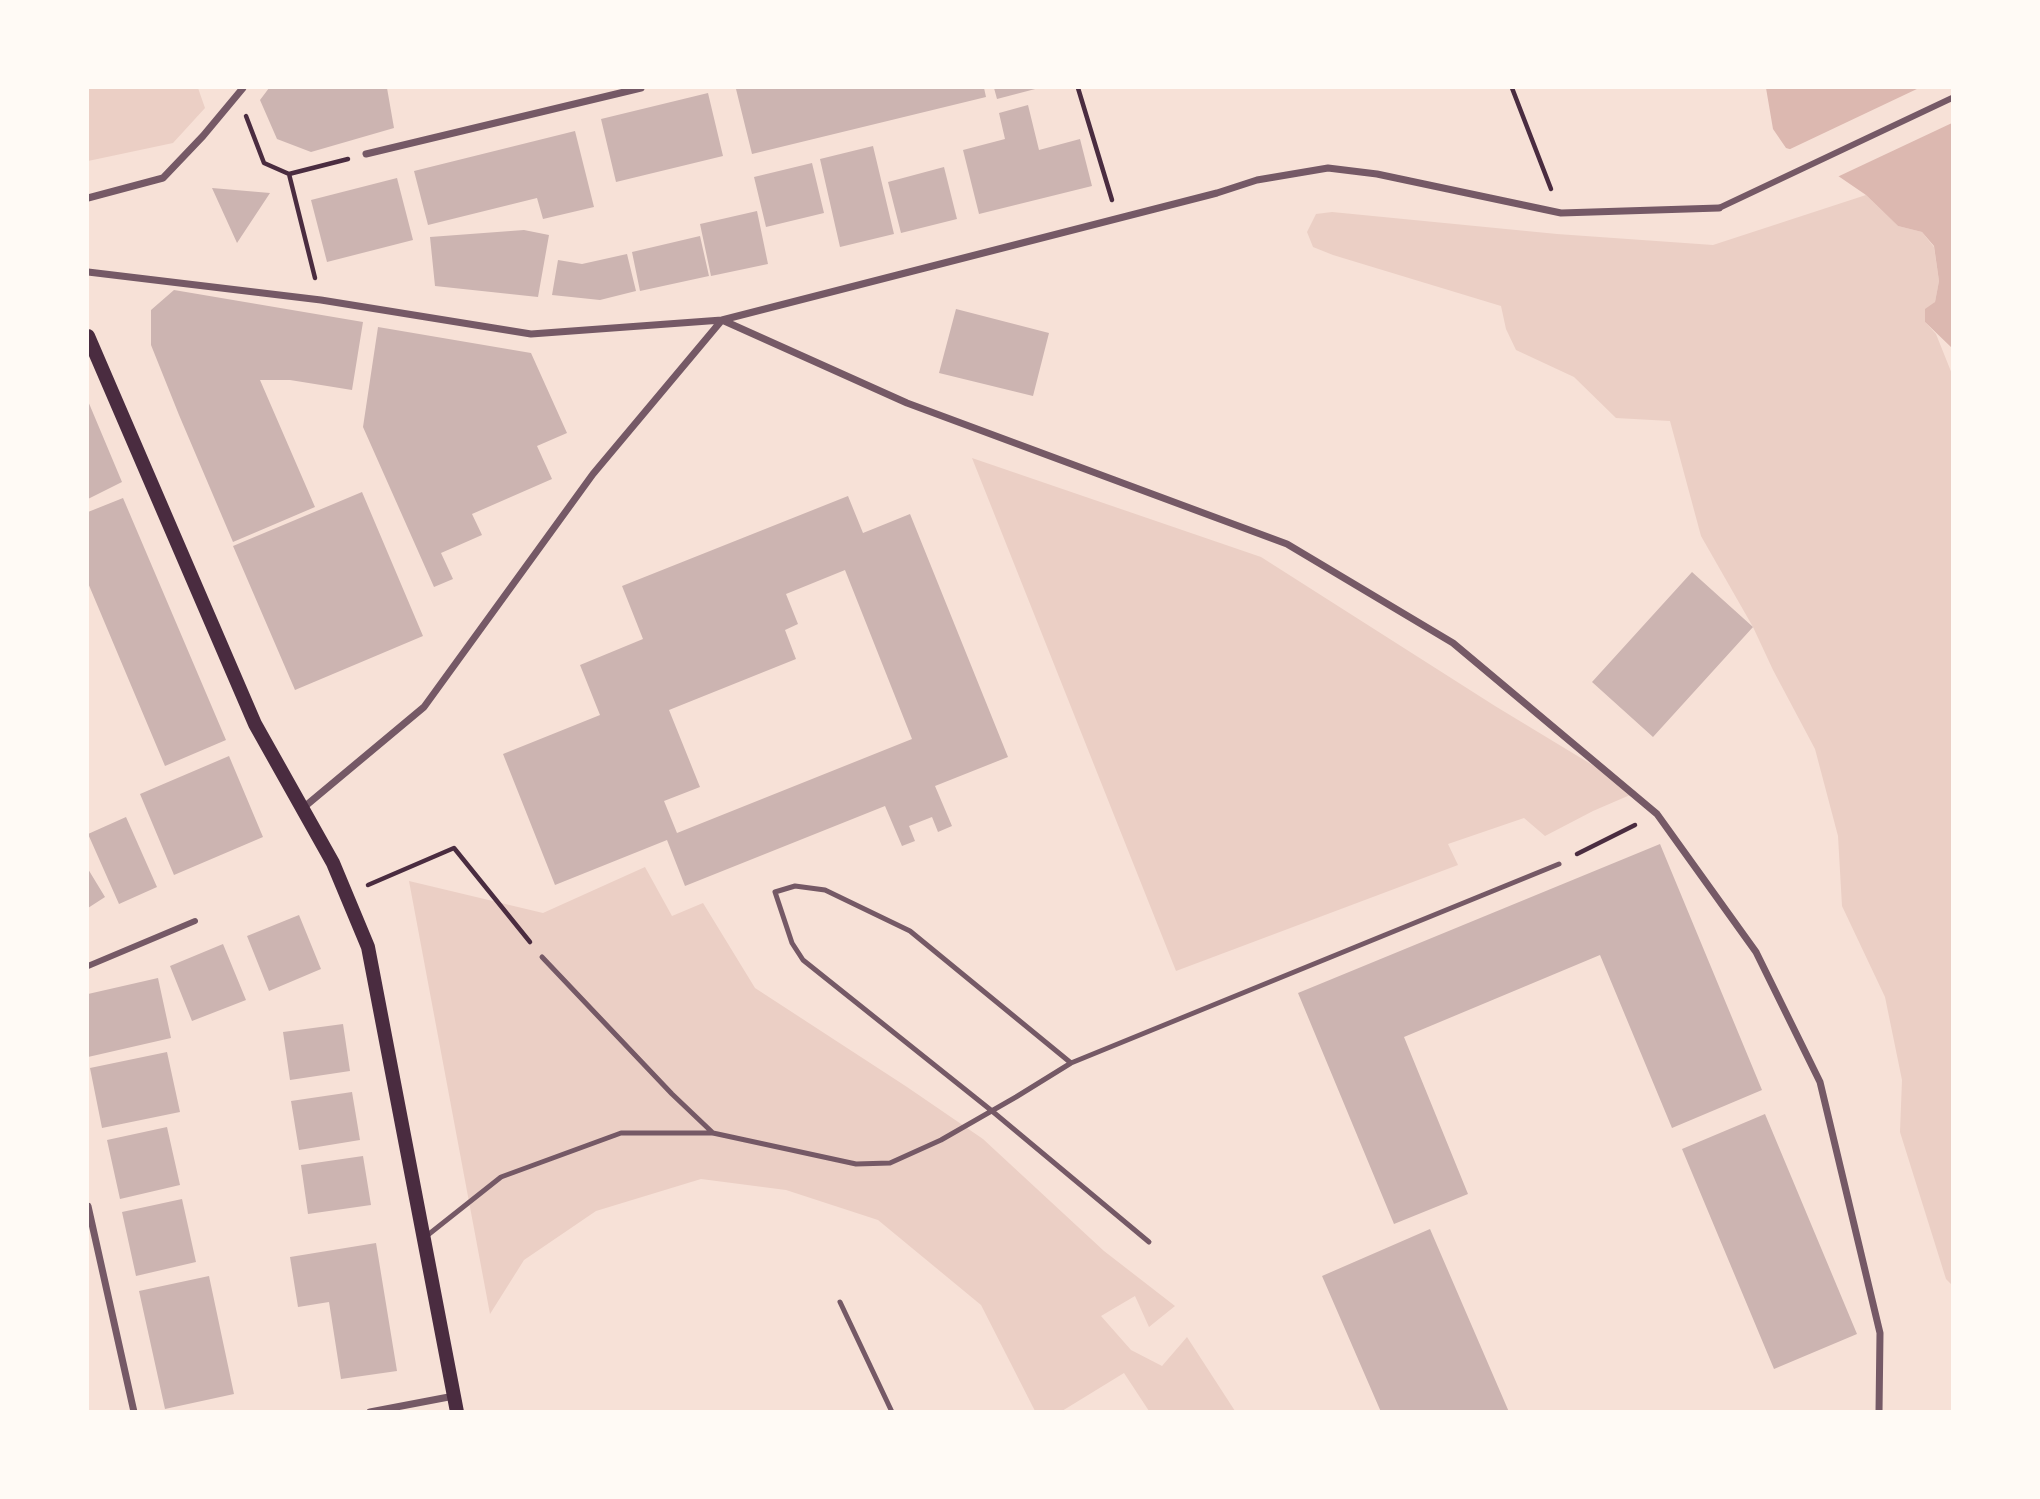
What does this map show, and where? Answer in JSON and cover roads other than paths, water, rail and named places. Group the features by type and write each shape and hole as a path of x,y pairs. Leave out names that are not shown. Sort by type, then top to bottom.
{"main road":[{"path":"88,336 255,724 333,863 368,947 457,1412"}],"street":[{"path":"366,154 641,88"},
{"path":"88,198 163,178 241,91"},
{"path":"88,272 321,300 531,334 722,320 1217,193 1257,180 1328,168 1377,174 1560,213 1719,208 1952,98"},
{"path":"302,809 424,707 593,474 722,320"},
{"path":"722,320 907,403 1287,544 1453,643 1657,814 1756,952 1820,1082 1880,1333 1879,1412"},
{"path":"88,966 195,921"},
{"path":"88,1206 134,1412"},
{"path":"370,1412 454,1396"}],"lane":[{"path":"423,1239 501,1177 621,1133 713,1133 856,1164 890,1163 941,1140 1071,1063 1559,864"},
{"path":"1071,1063 910,930 825,890 795,886 775,892 792,943 803,960 992,1111 1149,1242"},
{"path":"542,957 671,1094 713,1133"},
{"path":"840,1302 892,1412"}]}
